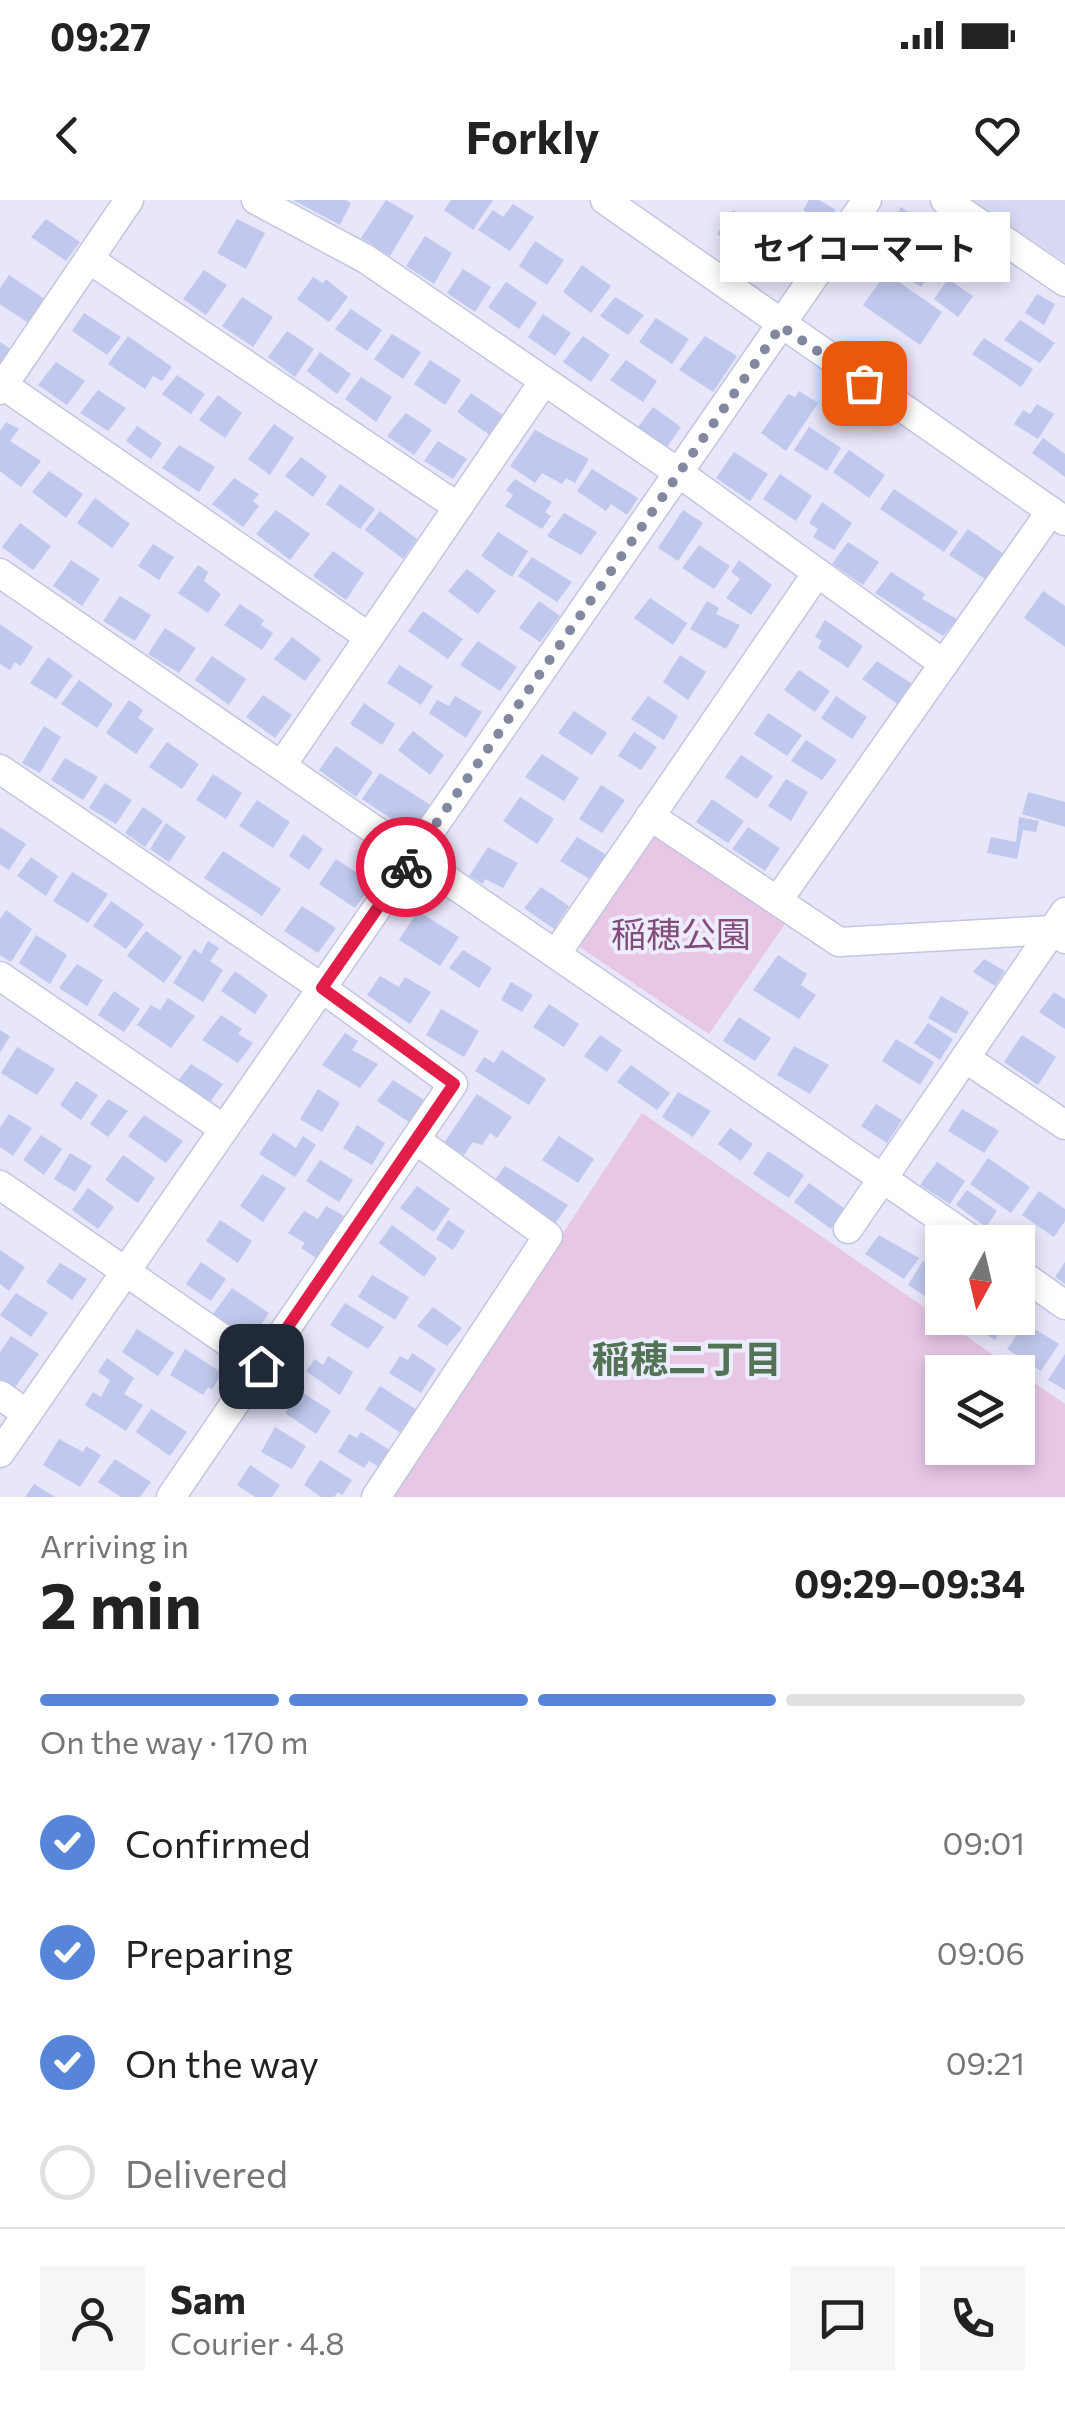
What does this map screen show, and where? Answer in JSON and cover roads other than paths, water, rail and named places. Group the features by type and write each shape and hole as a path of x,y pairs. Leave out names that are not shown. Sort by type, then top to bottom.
{"street":[{"path":"129,200 2,388 369,637"},
{"path":"256,200 366,259 678,473 944,664"},
{"path":"605,200 1058,516 944,664 778,900"},
{"path":"0,1453 867,200"},
{"path":"945,200 1065,282"},
{"path":"90,260 458,506"},
{"path":"282,765 544,381"},
{"path":"556,954 817,572"},
{"path":"0,573 950,1225"},
{"path":"0,770 322,988 454,1084 171,1497"},
{"path":"650,816 839,942 1061,927"},
{"path":"848,1229 1061,927"},
{"path":"0,976 224,1129"},
{"path":"965,1058 1065,1126"},
{"path":"376,1497 548,1236 416,1140"},
{"path":"0,1185 261,1366"},
{"path":"1035,1284 1065,1304"},
{"path":"0,1395 27,1414"}],"place":[{"name":"セイコーマート","path":"864,383"}],"district":[{"name":"稲穂二丁目","path":"687,1360"}],"park label":[{"name":"稲穂公園","path":"681,935"}]}
